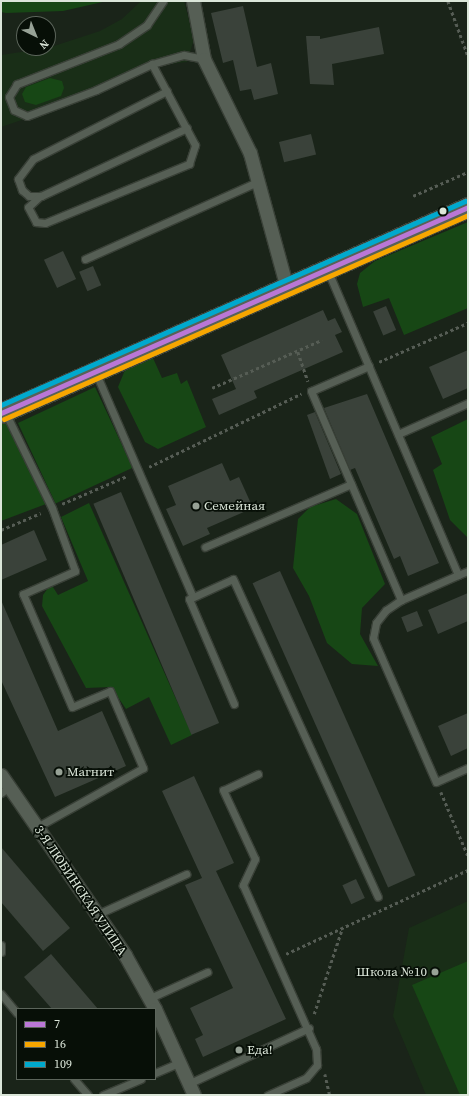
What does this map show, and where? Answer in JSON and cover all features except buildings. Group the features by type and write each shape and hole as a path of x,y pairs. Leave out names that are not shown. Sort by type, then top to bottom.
{"main road":[{"path":"3,412 468,207"}],"street":[{"path":"193,1 204,59 237,124 257,182 287,288"},
{"name":"3-Я ЛЮБИНСКАЯ УЛИЦА","path":"1,775 5,790 37,827 98,914 153,1005"},
{"name":"3-Я ЛЮБИНСКАЯ УЛИЦА","path":"156,1011 181,1062 192,1089"}],"lane":[{"path":"164,1 147,25 119,44 17,84 9,97 14,110 27,116 96,90 152,64 184,55 204,59"},
{"path":"152,64 187,128 195,145 194,155 189,164 177,172 46,223 36,222 28,207 41,196 187,128"},
{"path":"41,196 30,196 22,190 18,179 32,159 167,91"},
{"path":"85,259 257,182"},
{"path":"327,269 458,575"},
{"path":"369,366 311,391 401,600"},
{"path":"95,371 193,597"},
{"path":"398,434 468,403"},
{"path":"3,412 52,508 75,571 23,594 72,707 110,691 143,768 37,827"},
{"path":"205,547 351,484"},
{"path":"468,571 401,600 376,623 373,638 436,782 468,768"},
{"path":"234,704 189,599 233,579 378,897"},
{"path":"258,774 223,790 254,859 243,885 309,1028 316,1049 317,1065 306,1078 268,1095"},
{"path":"98,914 186,874"},
{"path":"1,945 1,952"},
{"path":"153,1005 207,972"},
{"path":"1,994 16,1012"},
{"path":"192,1089 309,1028"},
{"path":"156,1073 181,1062"},
{"path":"75,1080 88,1095"},
{"path":"103,1095 139,1080"}],"path":[{"path":"448,1 468,56"},
{"path":"413,196 468,172"},
{"path":"369,366 468,323"},
{"path":"212,388 298,352 322,340"},
{"path":"1,530 139,471 311,391 298,352"},
{"path":"436,782 468,856"},
{"path":"277,959 468,870"},
{"path":"309,1028 342,929"}],"shaded area":[{"path":"141,1 184,1 194,39 187,62 162,65 78,101 1,127 1,55 16,53 16,56 56,56 56,45 100,31 122,19"},
{"name":"Школа №10","path":"468,901 468,1095 426,1095 393,1016 409,928"}],"green space":[{"path":"1,1 107,1 63,11 6,13 1,12"},
{"path":"50,78 62,81 64,88 61,96 36,105 25,102 22,94 26,87"},
{"path":"468,222 468,308 404,335 389,298 363,307 357,284 360,273 375,261"},
{"path":"153,358 162,378 177,373 181,384 187,380 206,427 158,449 145,442 118,387 125,370"},
{"path":"95,387 133,468 56,504 18,423"},
{"path":"468,419 468,538 450,520 433,470 442,464 431,437"},
{"path":"5,420 46,504 1,521 1,422"},
{"path":"336,499 357,514 385,584 362,608 360,634 378,666 352,664 327,643 309,596 293,568 298,519 310,507"},
{"path":"89,503 192,735 171,745 149,697 126,709 111,687 86,688 42,606 43,595 51,584 58,595 88,581 61,517"},
{"path":"468,961 468,1095 460,1095 412,985"}],"transit line":[{"name":"109","path":"1,405 465,201"},
{"name":"7","path":"1,413 468,207"},
{"name":"16","path":"4,419 468,215"}],"place":[{"name":"Семейная","path":"196,506"},
{"name":"Магнит","path":"59,772"},
{"name":"Школа №10","path":"435,972"},
{"name":"Еда!","path":"239,1050"}]}
